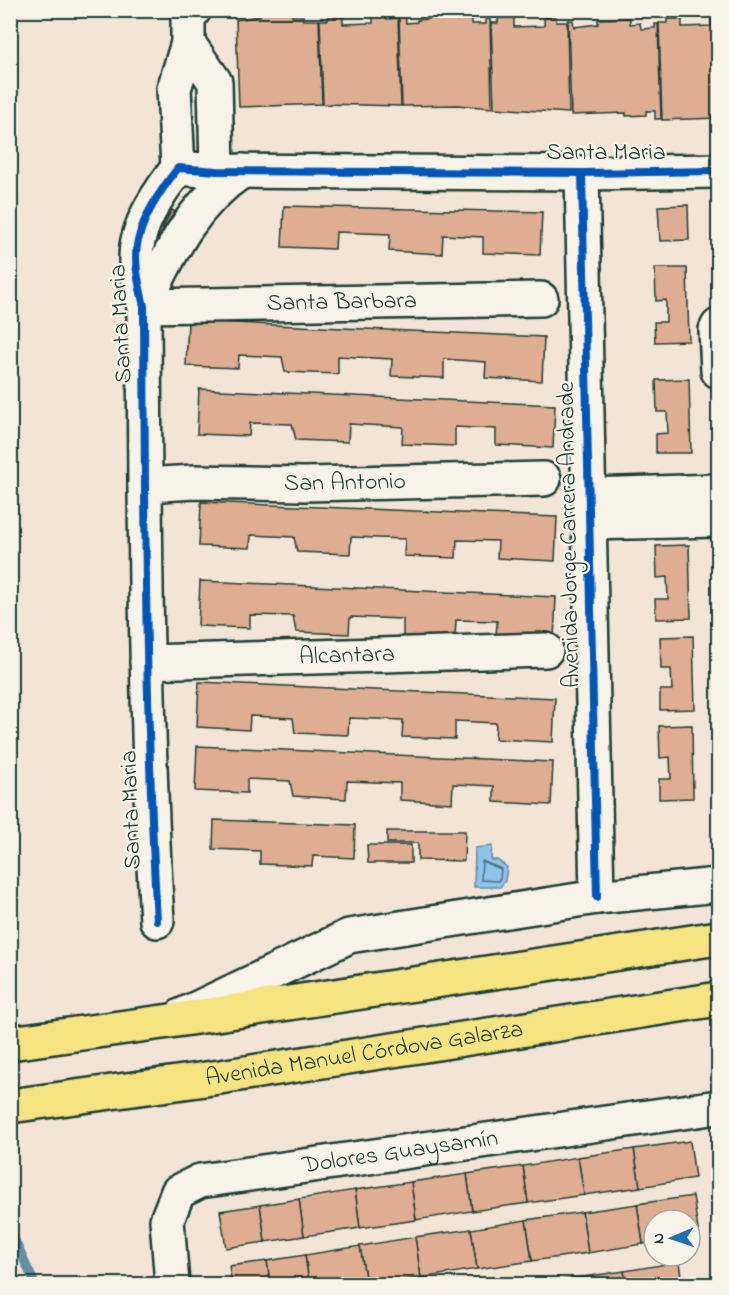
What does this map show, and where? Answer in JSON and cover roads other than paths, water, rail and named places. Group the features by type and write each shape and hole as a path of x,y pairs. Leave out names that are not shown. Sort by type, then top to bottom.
{"main road":[{"path":"10,1043 718,939"},
{"name":"Avenida Manuel Córdova Galarza","path":"10,1106 220,1077 718,999"}],"street":[{"path":"178,168 174,89 188,21"},
{"path":"188,21 215,82 229,171"},
{"name":"Santa Maria","path":"157,921 147,662 144,306 137,264 138,238 156,201 178,168 229,171 582,173 718,171"},
{"name":"Santa Maria","path":"144,306 176,241 222,185 229,171"},
{"name":"Avenida Jorge Carrera Andrade","path":"582,173 597,897"},
{"name":"Santa Barbara","path":"144,306 541,298"},
{"path":"718,326 716,330 718,371"},
{"name":"San Antonio","path":"145,485 194,482 305,484 544,479"},
{"path":"588,509 718,491"},
{"path":"588,509 718,520"},
{"name":"Alcantara","path":"147,662 546,650"},
{"path":"170,1021 349,936 597,897 718,885"},
{"name":"Dolores Guaysamín","path":"172,1284 167,1220 178,1192 201,1181 718,1107"}],"water":[{"path":"492,846 491,860 497,860 507,867 505,881 500,887 474,887 475,848"}],"waterway":[{"path":"10,117 14,207 10,278"},
{"path":"10,1224 11,1232 35,1284"}]}
